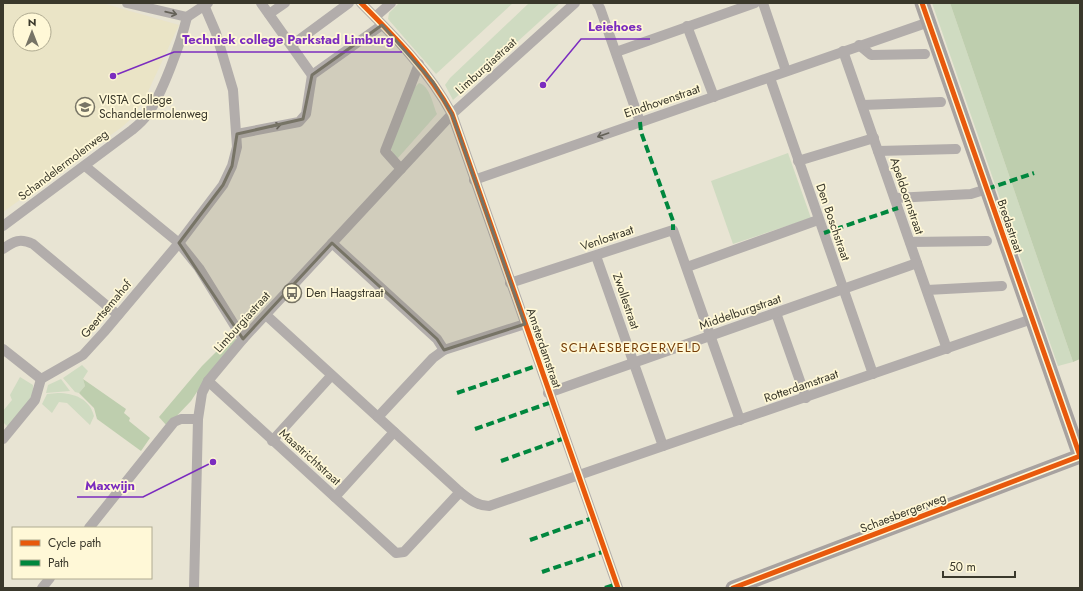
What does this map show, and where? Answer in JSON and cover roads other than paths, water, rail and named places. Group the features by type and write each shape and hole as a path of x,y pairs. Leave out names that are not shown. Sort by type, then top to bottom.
{"street":[{"path":"127,3 187,17 206,4"},
{"path":"237,134 300,122 306,114 312,75 261,3"},
{"path":"269,14 285,3"},
{"path":"292,45 349,3"},
{"name":"Amsterdamstraat","path":"362,3 419,64 440,92 452,114 548,393 618,588"},
{"path":"375,17 391,3"},
{"name":"Limburgiastraat","path":"194,588 198,419 202,393 208,381 243,339 452,114 575,3"},
{"path":"597,3 616,52 640,122"},
{"path":"616,52 755,3"},
{"path":"763,3 786,71"},
{"name":"Bredastraat","path":"922,3 1080,456"},
{"name":"Geertsemahof","path":"40,379 83,355 179,243 223,185 232,166 237,146 233,90 206,4"},
{"name":"Schandelermolenweg","path":"3,226 85,166 132,130 147,116 157,100 184,30 187,17"},
{"name":"Eindhovenstraat","path":"474,180 929,22"},
{"path":"312,75 382,25"},
{"path":"687,26 714,97"},
{"path":"859,46 871,55 925,54"},
{"name":"Apeldoornstraat","path":"843,51 947,349"},
{"path":"401,169 386,150 419,64"},
{"name":"Den Boschstraat","path":"770,78 818,220 873,374"},
{"path":"863,105 941,102"},
{"path":"798,161 874,138"},
{"path":"878,151 956,149"},
{"path":"85,166 179,243 199,268 243,339"},
{"path":"894,198 971,194 987,189"},
{"path":"740,420 687,267 818,220"},
{"name":"Venlostraat","path":"510,283 596,256 672,229 675,231 687,267"},
{"path":"3,249 14,241 24,240 33,244 118,315"},
{"path":"910,242 986,241"},
{"path":"332,243 437,339 444,350"},
{"name":"Zwollestraat","path":"596,256 663,446"},
{"name":"Middelburgstraat","path":"548,393 917,263"},
{"path":"927,290 1002,286"},
{"path":"776,313 806,398"},
{"path":"266,315 331,376 476,505 489,506 578,476"},
{"name":"Rotterdamstraat","path":"578,476 1032,319"},
{"path":"378,417 434,358 444,350 525,324"},
{"path":"3,349 40,379 36,400 3,439"},
{"path":"272,441 331,376"},
{"name":"Maastrichtstraat","path":"208,381 396,553 404,552 460,492"},
{"path":"90,527 174,422 181,419 198,419"},
{"path":"336,497 394,432"},
{"name":"Schaesbergerweg","path":"733,588 1080,456"},
{"path":"42,588 49,579"}],"place":[{"name":"Techniek college Parkstad Limburg","path":"113,76"},
{"name":"Leiehoes","path":"543,85"},
{"name":"VISTA College Schandelermolenweg","path":"85,107"},
{"name":"Den Haagstraat","path":"292,293"},
{"name":"Maxwijn","path":"213,462"}],"district":[{"name":"SCHAESBERGERVELD","path":"631,347"}]}
